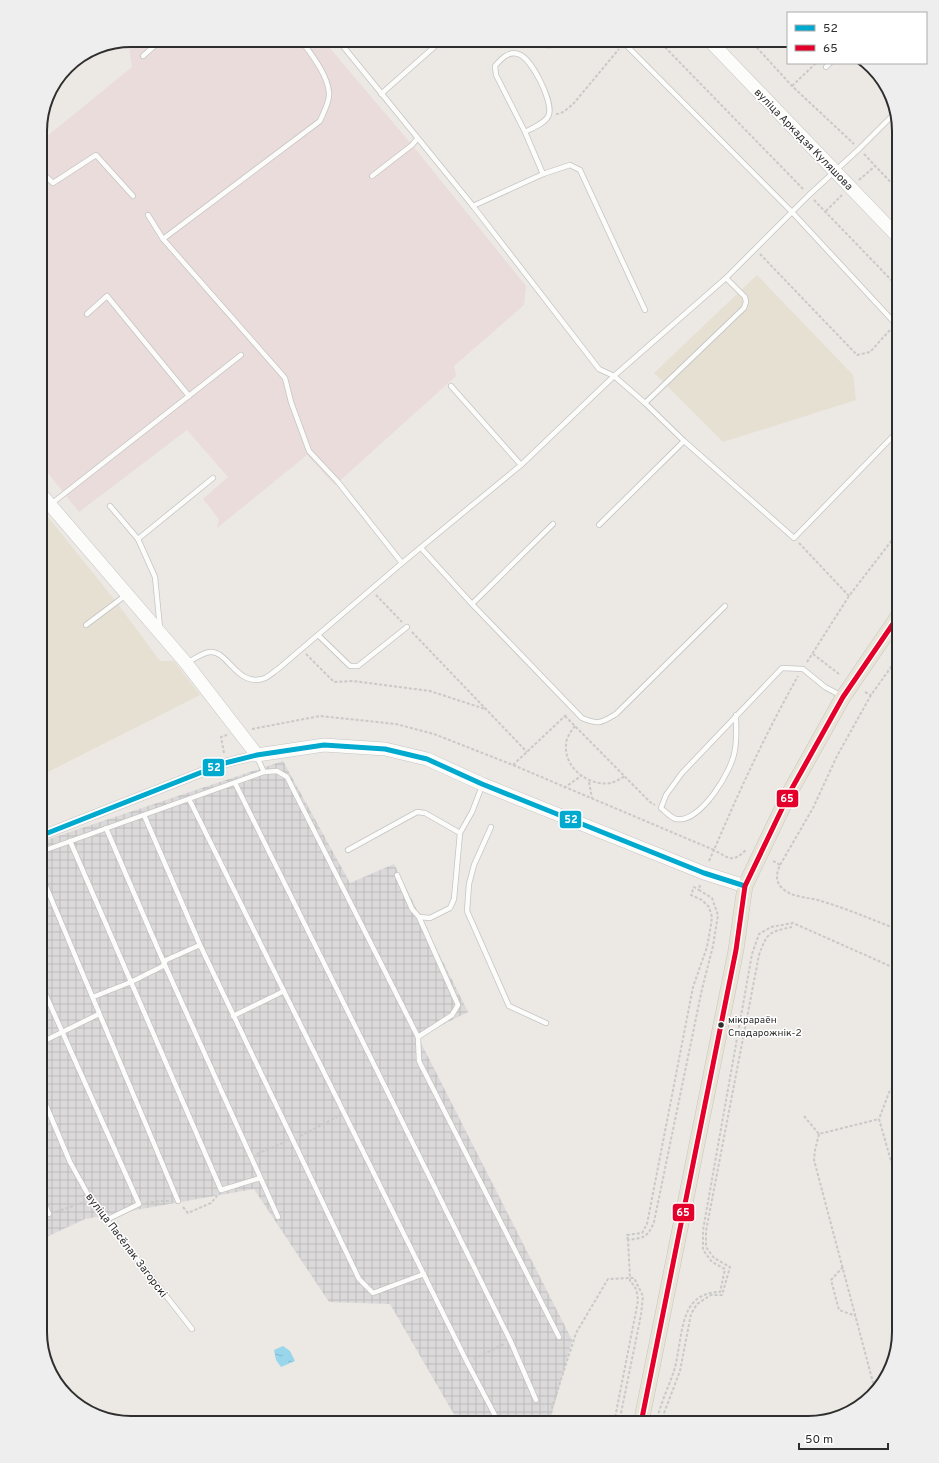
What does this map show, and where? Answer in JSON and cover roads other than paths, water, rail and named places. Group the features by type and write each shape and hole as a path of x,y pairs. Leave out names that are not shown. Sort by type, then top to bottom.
{"main road":[{"name":"вуліца Аркадзя Куляшова","path":"716,47 892,231"},
{"path":"47,501 186,664 257,755 324,744 385,750 427,759 482,784 704,873 745,886"},
{"path":"642,1416 736,950 745,886 791,790 843,697 892,625"}],"street":[{"path":"47,833 225,763 257,755"}],"lane":[{"path":"143,56 153,47"},
{"path":"163,239 320,120 330,94 314,58 306,47"},
{"path":"343,47 472,206 599,369 614,376 645,403 684,441 794,538 892,437"},
{"path":"380,94 434,47"},
{"path":"628,47 792,212 892,321"},
{"path":"525,132 546,119 549,114 550,106 535,71 525,57 513,53 502,58 495,66 496,75 525,132 543,174"},
{"path":"186,664 210,652 222,656 236,672 252,680 263,679 278,669 402,563 521,465 614,376 726,278 809,195 890,118"},
{"path":"372,176 412,145 417,139"},
{"path":"47,177 53,183 96,155 133,196"},
{"path":"472,206 543,174 570,165 580,170 645,310"},
{"path":"148,216 163,239 284,378 309,451 338,482 402,563"},
{"path":"645,403 744,308 746,302 745,297 726,278"},
{"path":"86,314 107,296 189,396"},
{"path":"50,505 240,355"},
{"path":"451,386 521,465"},
{"path":"600,525 684,441"},
{"path":"138,539 213,478"},
{"path":"110,506 138,539 155,577 161,636"},
{"path":"472,604 553,524"},
{"path":"421,548 472,604 582,718 594,723 604,721 616,714 725,606"},
{"path":"86,625 127,594"},
{"path":"318,635 350,666 358,666 407,627"},
{"path":"736,715 735,750 727,774 715,792 696,812 685,819 674,819 661,808 666,795 682,773 736,715 782,668 802,669 825,687 843,697"},
{"path":"257,755 264,772"},
{"path":"47,849 264,772 277,771 287,777 418,1037 419,1061 559,1337"},
{"path":"235,783 510,1340 536,1400"},
{"path":"419,917 430,918 450,908 454,899 460,832 472,812 482,784"},
{"path":"189,799 467,1362 495,1416"},
{"path":"348,850 417,812 425,813 460,832"},
{"path":"144,814 200,945 358,1278 373,1293 424,1274"},
{"path":"491,827 474,865 469,884 468,911 508,1006 546,1023"},
{"path":"106,828 164,963 278,1216"},
{"path":"70,841 222,1190 260,1178"},
{"path":"397,875 412,909 419,917 458,1005 452,1014 418,1037"},
{"path":"47,889 178,1201"},
{"path":"93,997 131,982 163,966 166,960 200,945"},
{"path":"233,1016 284,991"},
{"path":"47,998 139,1204 106,1220"},
{"path":"47,1040 99,1014"},
{"name":"вуліца Пасёлак Загорскі","path":"47,1108 70,1162 91,1200 192,1330"},
{"path":"47,1209 49,1214"}],"water":[{"path":"283,1346 290,1351 295,1361 281,1367 276,1360 274,1350"}],"place":[{"name":"мікрараён Спадарожнік-2","path":"721,1025"}]}
